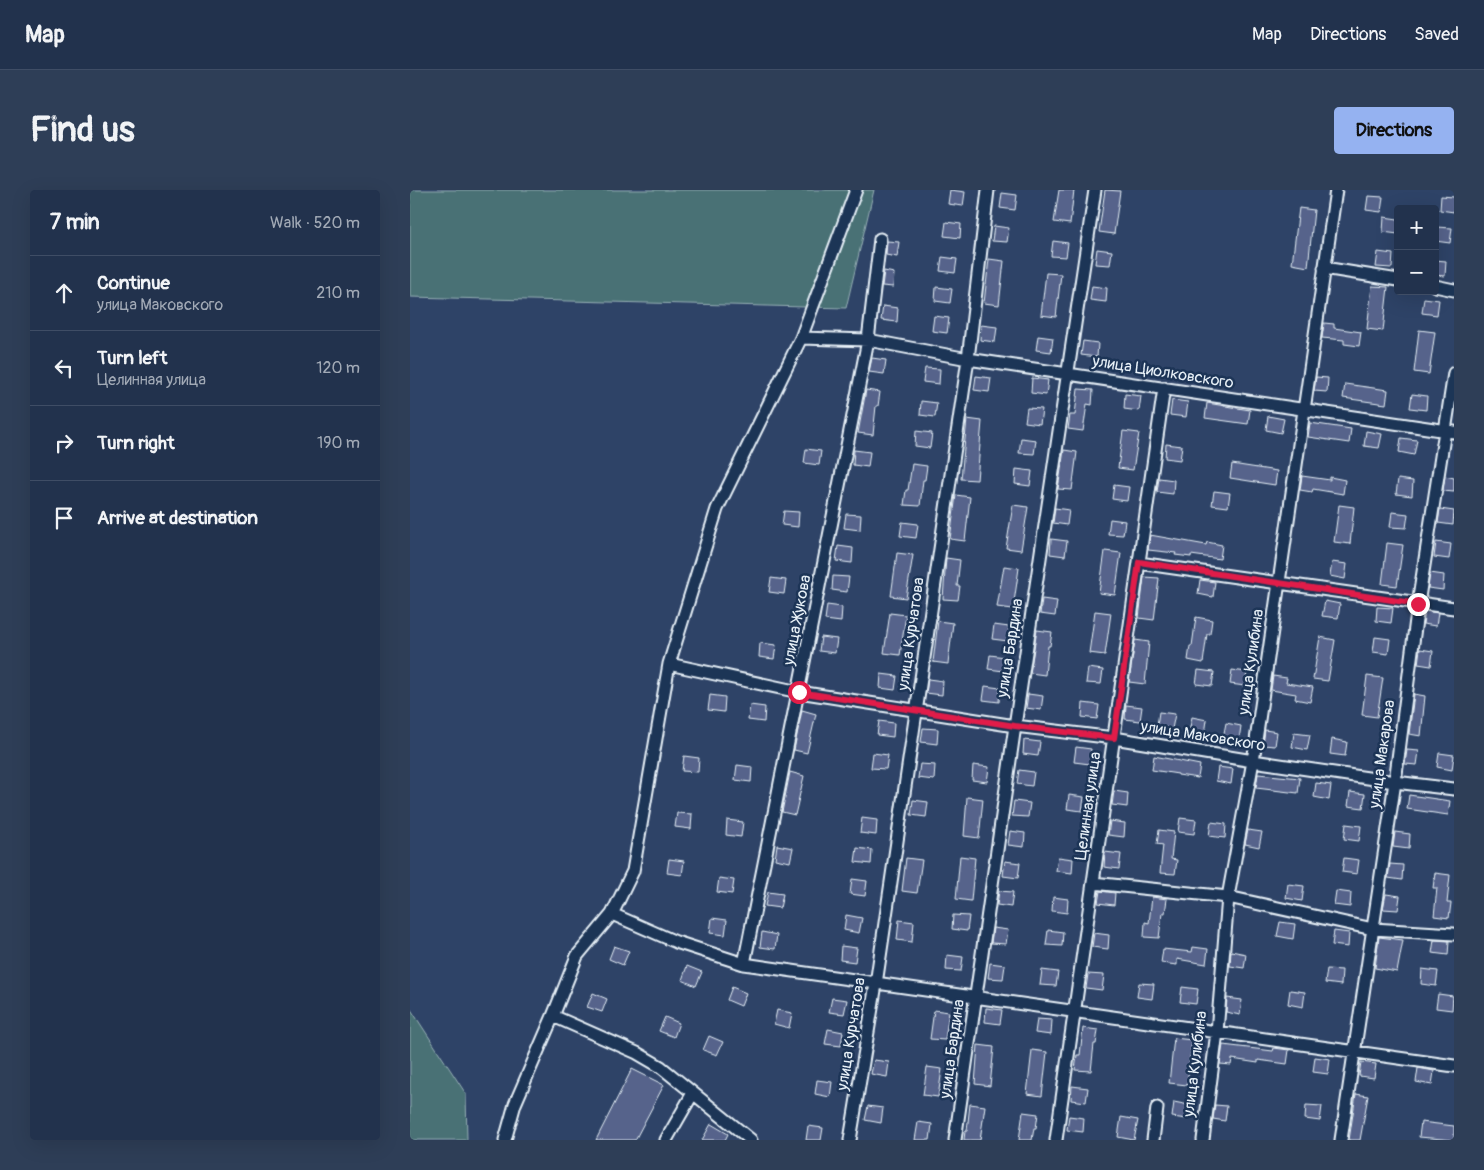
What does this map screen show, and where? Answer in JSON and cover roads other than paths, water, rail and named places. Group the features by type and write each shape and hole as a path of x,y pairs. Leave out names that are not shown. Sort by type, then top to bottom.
{"street":[{"path":"505,1140 515,1104 578,956 612,914 633,871 669,664 717,509 801,338 856,190"},
{"name":"улица Курчатова","path":"850,1140 876,984 968,359 988,190"},
{"name":"улица Бардина","path":"956,1140 975,998 1095,190"},
{"name":"улица Кулибина","path":"1202,1140 1216,1032 1228,897 1253,761 1336,190"},
{"name":"улица Жукова","path":"744,964 868,340 880,239"},
{"path":"1324,268 1394,279"},
{"path":"1439,287 1454,290"},
{"name":"улица Циолковского","path":"801,338 868,340 968,359 1450,431"},
{"name":"улица Макарова","path":"1341,1140 1395,782 1418,604 1450,431 1454,373"},
{"name":"Целинная улица","path":"1056,1140 1164,388"},
{"path":"1139,562 1454,608"},
{"name":"улица Маковского","path":"669,664 799,692 1015,726 1114,738 1253,761 1454,789"},
{"path":"1093,883 1228,897 1373,929 1454,934"},
{"path":"612,914 676,942 744,964 1454,1066"},
{"path":"553,1016 637,1053 661,1067 751,1140"},
{"path":"666,1140 693,1093"},
{"path":"1153,1140 1158,1108"}]}
